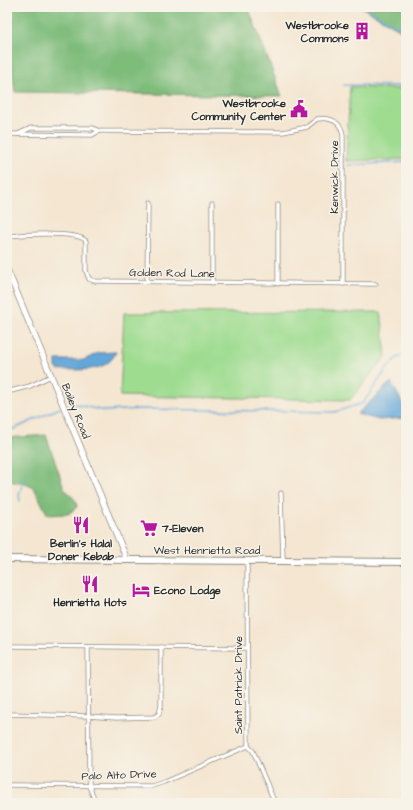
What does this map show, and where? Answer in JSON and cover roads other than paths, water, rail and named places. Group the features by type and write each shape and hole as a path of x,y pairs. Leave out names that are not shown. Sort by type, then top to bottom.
{"main road":[{"name":"West Henrietta Road","path":"7,559 406,562"}],"street":[{"name":"Kenwick Drive","path":"18,134 31,128 93,128 99,131 283,132 307,127 318,119 334,121 341,127 343,135 343,284"},
{"name":"Kenwick Drive","path":"7,134 92,135 99,131"},
{"path":"147,282 148,203"},
{"path":"212,203 212,283"},
{"path":"278,204 278,284"},
{"name":"Golden Rod Lane","path":"7,237 22,235 79,236 86,241 86,271 90,279 98,281 376,284"},
{"name":"Bailey Road","path":"7,269 127,560"},
{"path":"7,392 24,388 51,376"},
{"path":"281,493 283,561"},
{"name":"Saint Patrick Drive","path":"247,560 248,746 253,751 275,803"},
{"path":"7,646 247,648"},
{"path":"88,647 89,786 96,803"},
{"path":"7,714 88,716 97,718 146,718 157,716 161,706 161,647"},
{"name":"Palo Alto Drive","path":"7,785 89,786 158,784 248,746"}],"water":[{"path":"116,352 112,359 106,364 92,369 58,370 56,367 56,360 84,360 98,353"},
{"path":"391,382 406,410 406,418 379,420 357,414"}],"waterway":[{"path":"363,7 406,31"},
{"path":"344,85 406,86"},
{"path":"348,165 406,162"},
{"path":"70,403 105,411 141,409 335,412 363,403 388,367 397,358 406,354"},
{"path":"7,430 14,429 60,408"},
{"path":"20,501 19,495 27,471"}],"place":[{"name":"Westbrooke Commons","path":"362,31"},
{"name":"Westbrooke Community Center","path":"299,109"},
{"name":"Berlin's Halal Doner Kebab","path":"81,525"},
{"name":"7-Eleven","path":"149,528"},
{"name":"Henrietta Hots","path":"90,584"},
{"name":"Econo Lodge","path":"141,590"}]}
